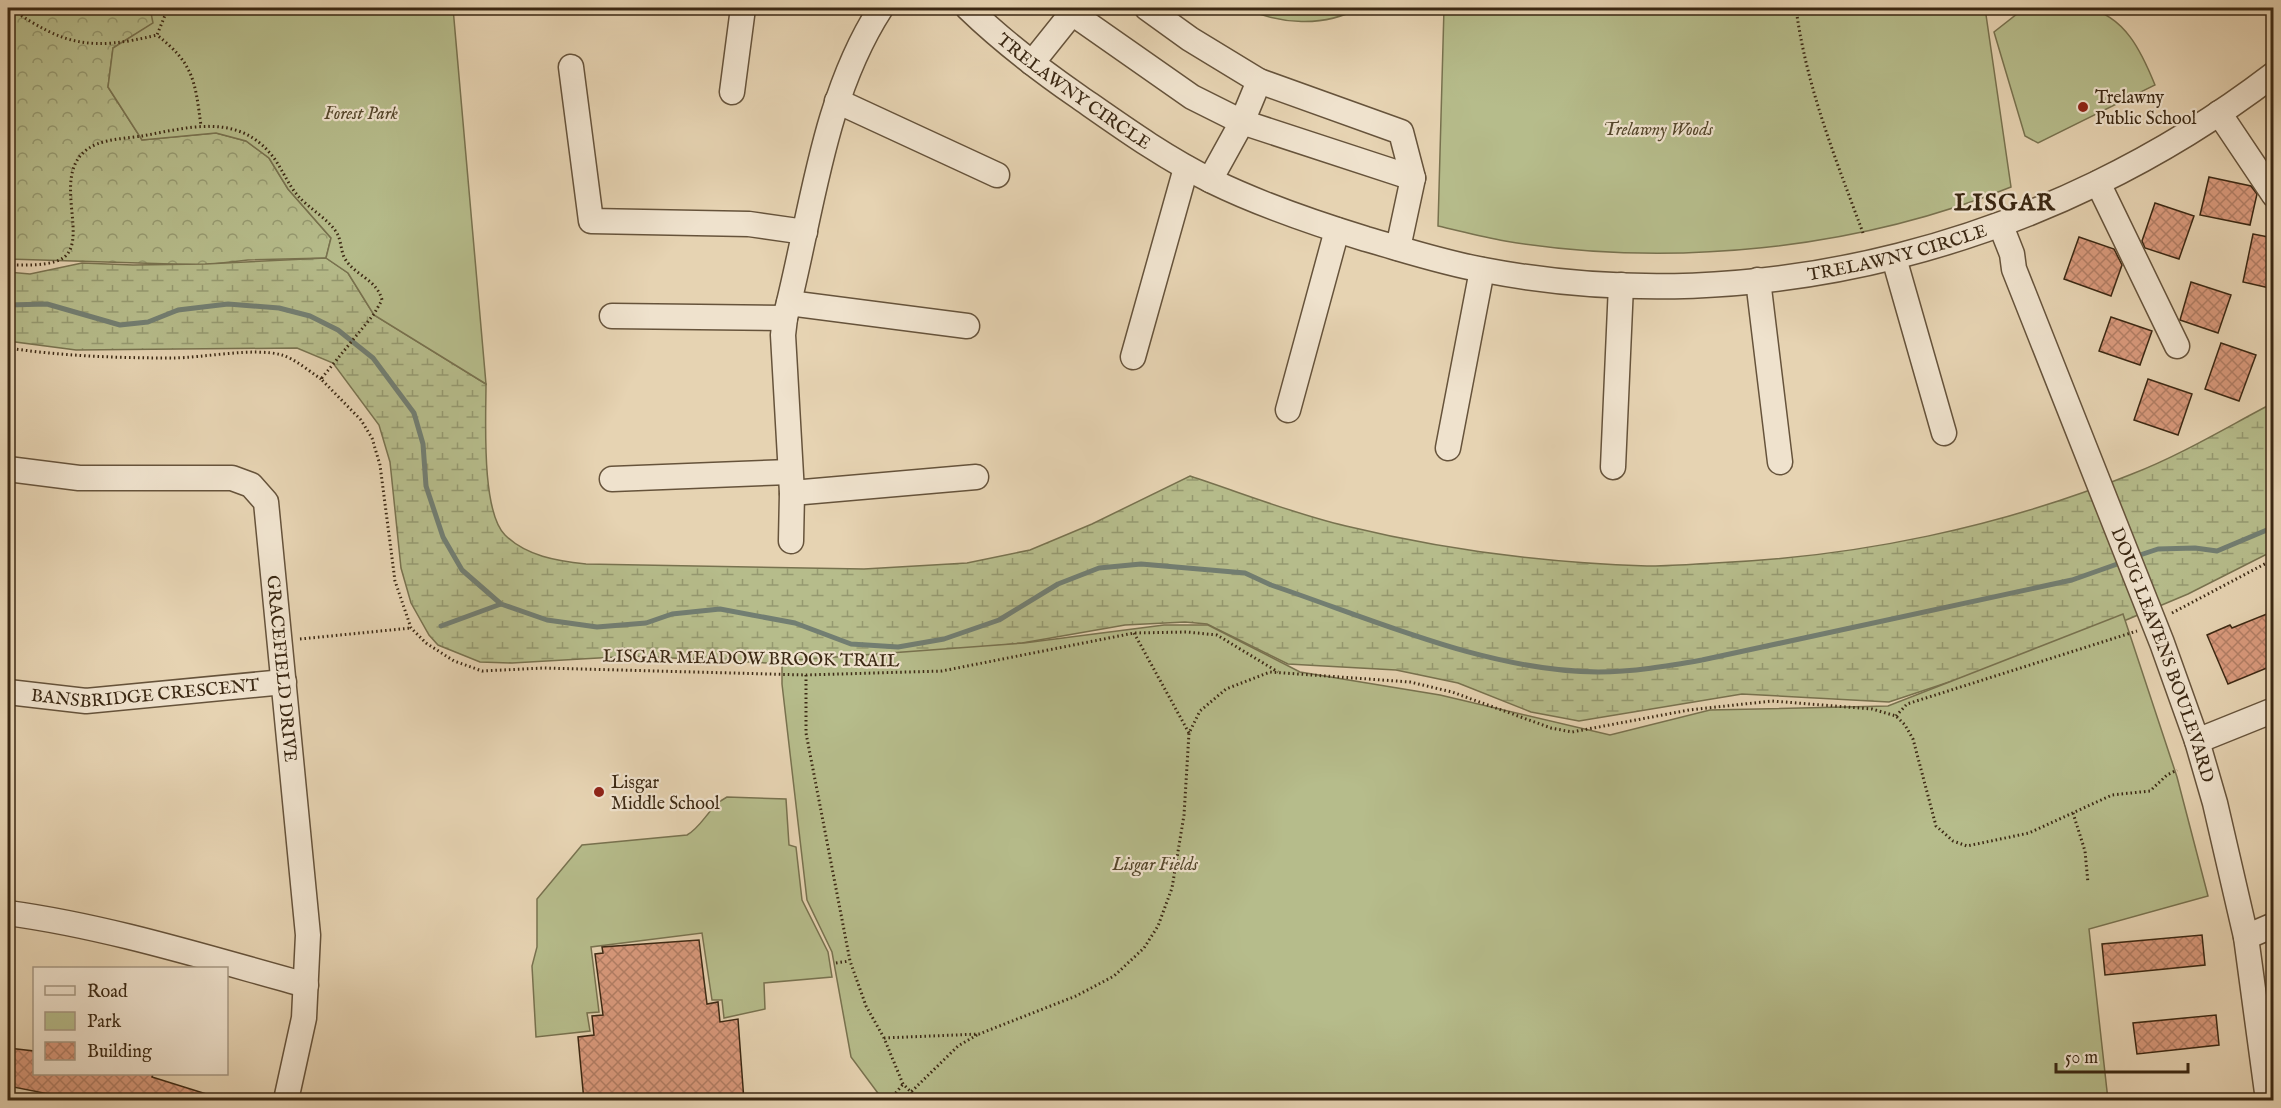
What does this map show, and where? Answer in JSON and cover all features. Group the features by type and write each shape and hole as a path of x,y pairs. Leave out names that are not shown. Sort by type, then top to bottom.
{"street":[{"path":"732,92 743,8"},
{"path":"791,541 791,482 783,335 787,311 837,101 860,44 881,8"},
{"name":"TRELAWNY CIRCLE","path":"968,8 1032,63 1130,133 1186,168 1267,205 1337,230 1482,270 1621,285 1695,285 1836,270 1894,258 2001,226 2098,183 2163,149 2274,74"},
{"path":"1147,8 1190,39 1259,81 1401,132 1413,178 1398,248"},
{"path":"1032,63 1074,10 1192,97 1242,122 1413,178"},
{"path":"571,67 591,221 749,224 805,232"},
{"path":"1210,180 1242,122 1259,81"},
{"path":"837,101 997,175"},
{"path":"2219,113 2274,195"},
{"path":"1133,357 1186,168"},
{"path":"2098,183 2177,346"},
{"name":"DOUG LEAVENS BOULEVARD","path":"2001,226 2012,254 2014,269 2197,741 2215,803 2246,936 2270,1094"},
{"path":"1288,410 1337,230"},
{"path":"1894,258 1944,433"},
{"path":"1448,448 1482,270"},
{"path":"1758,280 1780,462"},
{"path":"1613,467 1621,285"},
{"path":"612,316 787,311 967,326"},
{"name":"GRACEFIELD DRIVE","path":"8,469 90,478 232,478 251,485 266,502 308,935 304,1018 286,1101"},
{"path":"612,479 791,482 976,477"},
{"name":"BANSBRIDGE CRESCENT","path":"8,692 94,700 284,682"},
{"path":"2197,741 2274,710"},
{"path":"8,913 69,922 124,935 306,985"},
{"path":"2246,936 2274,925"}],"path":[{"path":"10,8 40,28 70,42 122,44 157,35"},
{"path":"157,35 168,8"},
{"path":"1796,8 1800,38 1824,128 1863,233"},
{"path":"157,35 177,51 194,80 201,126"},
{"path":"8,265 58,261 70,253 75,237 70,212 70,180 78,158 97,144 201,126 221,125 247,133 269,152 298,196 337,234 345,259 380,290 382,300 374,314 321,379"},
{"name":"LISGAR MEADOW BROOK TRAIL","path":"8,348 51,355 119,357 174,358 265,353 283,356 321,379 361,420 372,438 380,465 395,581 411,628 426,643 453,661 482,671 544,668 806,675 942,671 1134,633 1187,632 1217,635 1278,672 1410,682 1452,692 1551,728 1572,732 1689,710 1772,701 1872,709 1896,716"},
{"path":"2170,614 2274,559"},
{"path":"300,639 411,628"},
{"path":"2137,630 1907,705 1896,716 1913,739 1936,826 1953,841 1967,846 2029,833 2112,795 2150,791 2167,775 2177,770"},
{"path":"1134,633 1189,733"},
{"path":"911,1092 958,1046 979,1034 1114,976 1144,948 1158,926 1172,888 1184,814 1189,733 1200,711 1226,689 1270,672 1278,672"},
{"path":"806,675 806,732 850,961 866,1006 884,1038 903,1084 917,1101"},
{"path":"2073,813 2085,851 2088,883"},
{"path":"836,963 850,961"},
{"path":"884,1038 979,1034"},
{"path":"890,1101 903,1084"}],"green space":[{"path":"2080,7 2100,12 2111,18 2122,27 2138,48 2155,85 2038,143 2025,136 1994,32 2017,14 2035,8"},
{"path":"8,8 150,8 154,23 113,48 108,87 142,140 216,133 246,141 269,158 288,189 331,238 326,258 248,260 204,265 8,259"},
{"name":"Forest Park","path":"150,8 453,8 486,384 374,315 348,273 326,258 331,238 288,189 269,158 246,141 216,133 142,140 108,87 113,48 153,23"},
{"path":"1243,8 1359,8 1331,19 1301,22 1272,18"},
{"name":"Trelawny Woods","path":"1444,8 1985,8 2011,187 1951,209 1889,226 1826,239 1762,248 1632,253 1568,249 1505,241 1438,226"},
{"path":"326,258 348,273 374,315 486,384 486,463 488,486 497,523 505,535 522,548 532,553 564,561 586,564 864,569 967,563 1030,550 1092,524 1190,476 1327,521 1421,542 1496,554 1571,562 1647,566 1768,560 1822,554 1928,536 2032,509 2082,493 2150,466 2186,450 2273,403 2273,551 2188,594 2088,636 1889,702 1742,694 1579,721 1531,712 1458,683 1396,670 1288,664 1207,624 1185,622 1125,625 1022,643 806,665 633,656 512,663 480,662 438,645 429,635 411,603 401,568 390,462 379,425 333,363 297,348 76,350 8,341 8,272 30,274 82,263 205,264"},
{"name":"Lisgar Fields","path":"2123,614 2177,777 2208,896 2089,929 2108,1100 883,1100 851,1057 832,952 807,900 782,684 782,661 1024,643 1164,625 1208,625 1300,672 1440,695 1610,735 1710,710 1888,706"},
{"path":"727,797 786,799 789,845 796,847 802,900 828,952 832,977 764,983 765,1009 724,1018 722,1000 712,1000 702,933 591,947 599,1012 587,1013 590,1031 536,1037 532,966 537,947 537,899 582,845 687,835 697,827 715,805"}],"building":[{"path":"2209,177 2251,186 2257,194 2250,225 2200,215"},
{"path":"2155,203 2194,216 2179,259 2145,248 2142,241"},
{"path":"2253,234 2274,238 2274,289 2243,282"},
{"path":"2079,237 2114,249 2122,265 2111,296 2064,279"},
{"path":"2191,282 2231,295 2218,333 2180,320"},
{"path":"2111,317 2152,331 2140,365 2099,351"},
{"path":"2221,343 2256,355 2239,401 2205,389"},
{"path":"2148,379 2192,394 2178,435 2134,420"},
{"path":"2274,611 2274,665 2228,684 2207,635 2230,625 2232,628"},
{"path":"2202,935 2205,965 2105,975 2102,944"},
{"path":"699,940 707,1004 718,1002 720,1022 738,1019 744,1101 584,1101 578,1037 594,1035 592,1016 603,1015 595,954 603,953 602,947"},
{"path":"2216,1015 2219,1045 2137,1054 2133,1023"},
{"path":"8,1048 33,1051 33,1075 153,1075 152,1077 216,1097 215,1101 48,1099 49,1094 8,1086"}],"waterway":[{"path":"8,305 47,304 120,325 148,322 178,310 228,304 279,308 310,316 338,330 373,358 414,413 423,444 426,486 443,537 462,570 501,604 547,620 597,627 646,623 672,614 720,609 795,623 851,644 898,647 944,639 999,620 1058,584 1099,568 1141,564 1245,573 1271,585 1391,628 1473,653 1515,663 1556,669 1611,672 1702,660 2072,580 2123,562"},
{"path":"2134,557 2158,549 2195,548 2217,551 2274,527"},
{"path":"441,626 501,604"}],"place":[{"name":"Trelawny Public School","path":"2083,107"},
{"name":"Lisgar Middle School","path":"599,792"}],"district":[{"name":"LISGAR","path":"2005,202"}]}
